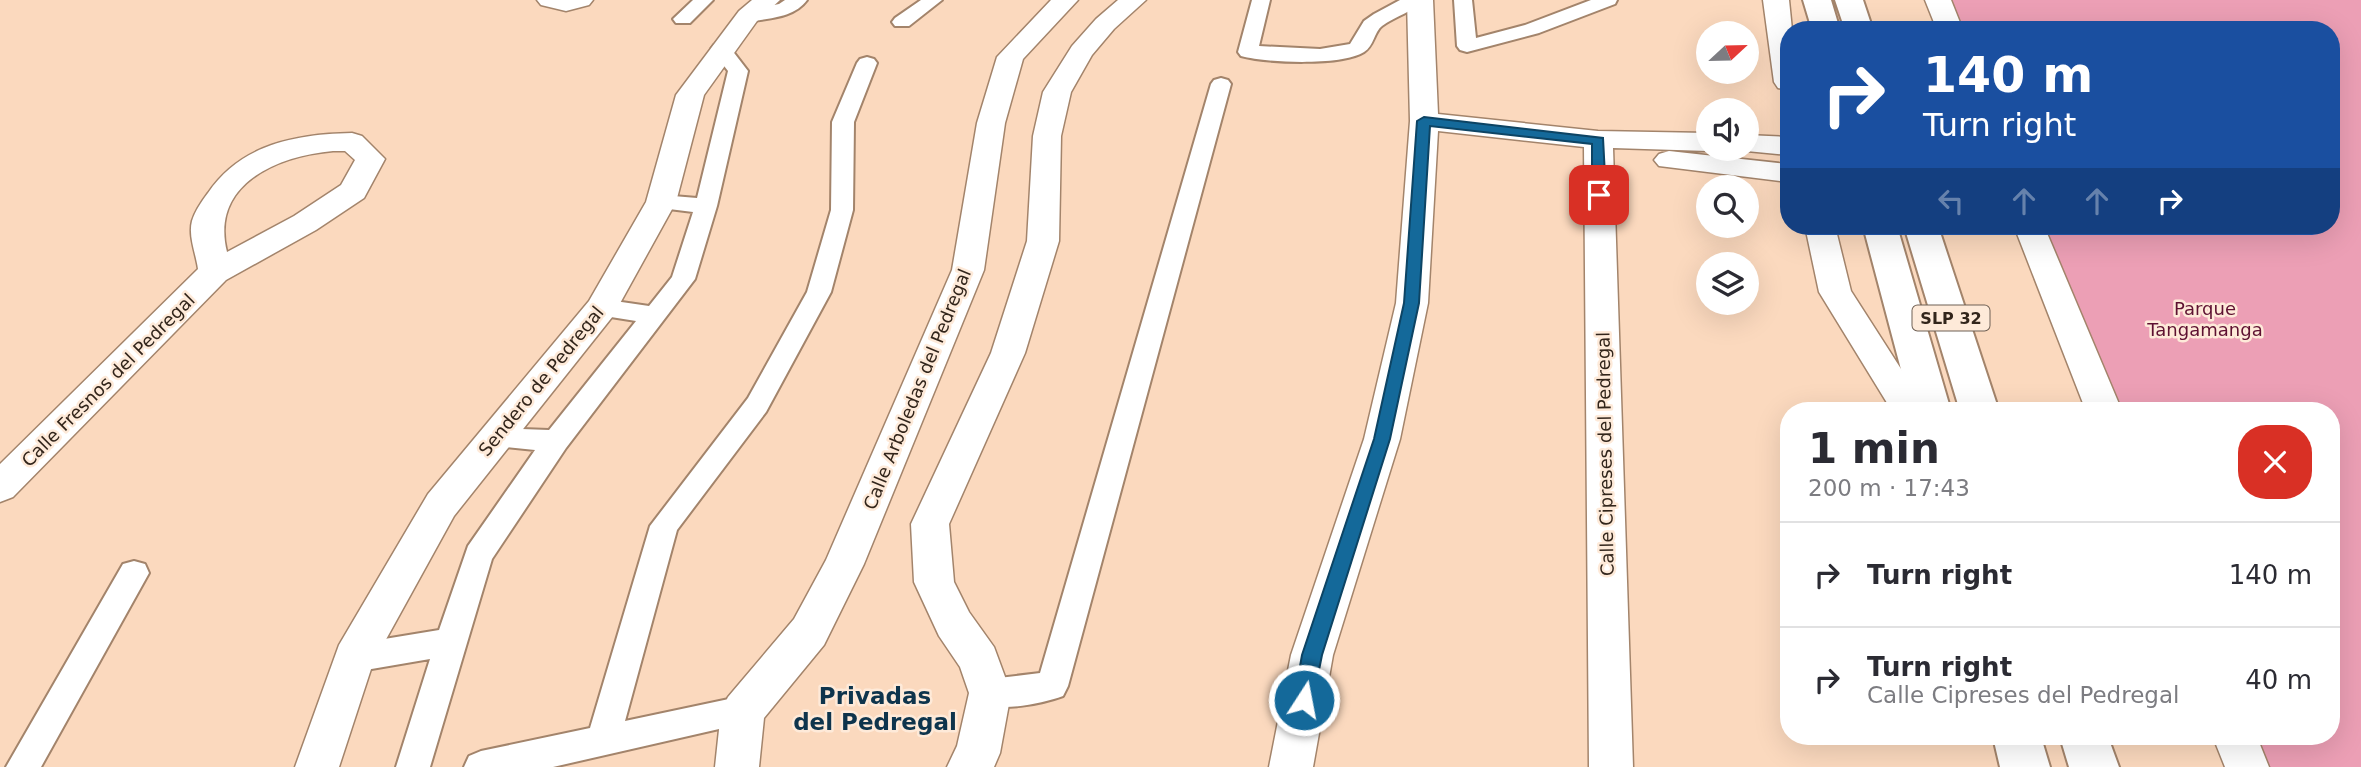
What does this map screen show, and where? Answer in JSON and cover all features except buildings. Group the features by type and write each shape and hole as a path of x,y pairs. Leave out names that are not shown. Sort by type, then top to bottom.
{"highway":[{"path":"1817,0 1823,21"},
{"path":"1849,0 1856,21"},
{"name":"SLP 32","path":"1883,235 1930,402"},
{"name":"SLP 32","path":"1924,235 1977,402"},
{"path":"2019,745 2025,767"},
{"path":"2087,745 2094,767"}],"street":[{"path":"550,0 566,3 580,0"},
{"path":"683,19 704,0"},
{"path":"758,8 785,9 798,0"},
{"path":"902,22 933,0"},
{"name":"Calle Arboledas del Pedregal","path":"743,711 809,632 844,564 968,270 991,122 1010,57 1065,0"},
{"path":"970,767 978,753 990,694 979,660 954,624 934,582 930,524 1008,353 1043,241 1047,136 1057,92 1081,52 1105,24 1133,0"},
{"path":"1261,0 1248,51 1321,54 1348,52 1363,44 1370,26 1374,0"},
{"path":"1370,26 1414,0"},
{"path":"1291,767 1312,655 1382,439 1412,303 1424,121 1420,0"},
{"path":"1464,0 1466,46 1532,29 1608,0"},
{"path":"1776,0 1780,35"},
{"path":"1938,0 1946,21"},
{"name":"Sendero de Pedregal","path":"317,767 354,658 441,505 601,309 662,202 690,94 721,49 758,8"},
{"path":"413,767 478,555 556,441 683,279 706,206 738,71 721,49"},
{"path":"603,741 664,526 757,405 818,292 842,210 843,122 867,63"},
{"path":"990,694 1052,686 1221,84"},
{"path":"690,94 731,100"},
{"path":"1424,121 1598,140 1696,141"},
{"path":"1598,140 1645,157 1780,172"},
{"name":"Calle Cipreses del Pedregal","path":"1598,140 1611,767"},
{"name":"Calle Fresnos del Pedregal","path":"0,487 215,272 305,223 353,191 370,159 352,142 322,141 280,150 246,168 224,190 207,222 215,272"},
{"path":"1759,145 1780,146"},
{"path":"662,202 706,206"},
{"path":"1822,235 1835,292 1904,402"},
{"path":"2033,235 2100,402"},
{"path":"601,309 654,315"},
{"path":"495,438 556,441"},
{"path":"23,767 134,573"},
{"path":"354,658 452,642"},
{"path":"481,767 743,711 737,767"},
{"path":"2238,745 2247,767"}],"green space":[{"name":"Parque Tangamanga","path":"1926,0 2361,0 2361,767 2224,767 2216,745 2340,745 2340,402 2082,402 2018,235 2340,235 2340,21 1934,21"}],"district":[{"name":"Privadas del Pedregal","path":"875,709"}],"route":[{"path":"1304,700 1312,655 1382,439 1412,303 1424,121 1598,140 1599,195"}]}
